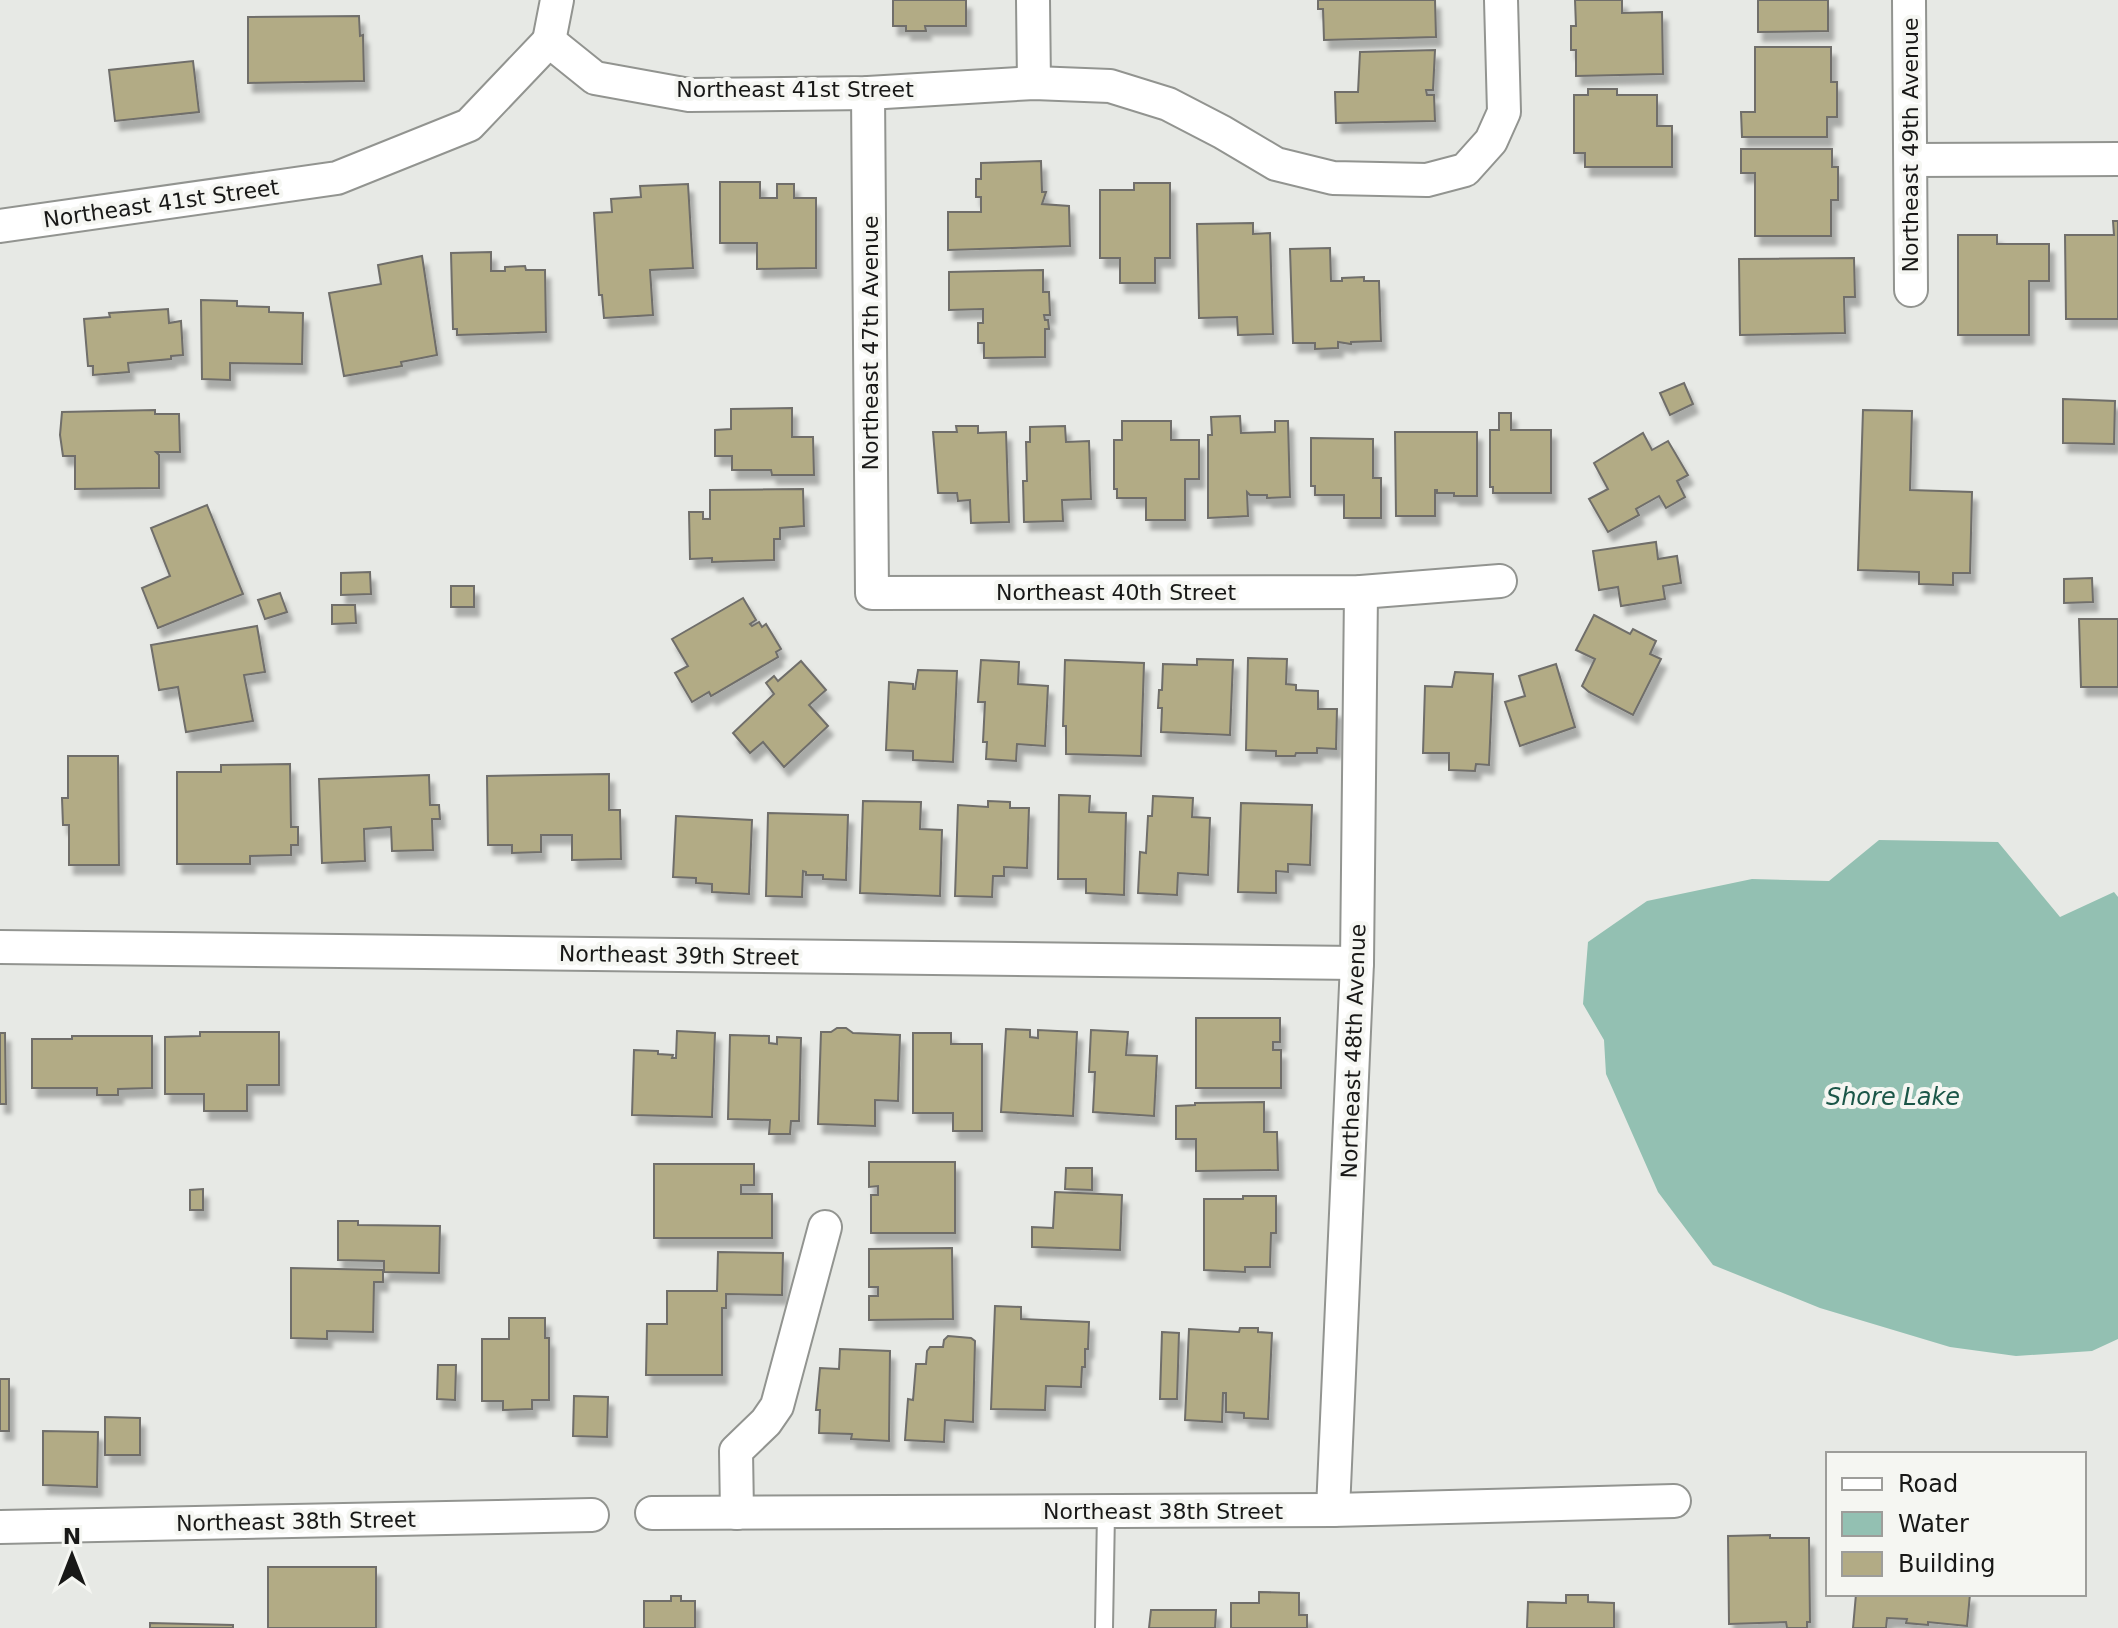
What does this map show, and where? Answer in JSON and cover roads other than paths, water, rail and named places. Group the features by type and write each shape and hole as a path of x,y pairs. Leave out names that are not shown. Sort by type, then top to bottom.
{"street":[{"path":"549,41 557,0"},
{"path":"1033,0 1034,83"},
{"name":"Northeast 41st Street","path":"0,226 337,178 469,125 549,41 595,78 689,95 868,93 1034,83 1110,86 1168,104 1276,164 1333,178 1427,180 1465,170 1491,141 1504,112 1501,0"},
{"name":"Northeast 49th Avenue","path":"1909,0 1911,290"},
{"name":"Northeast 47th Avenue","path":"868,93 872,593"},
{"path":"1911,160 2118,159"},
{"name":"Northeast 40th Street","path":"872,593 1361,592 1500,581"},
{"name":"Northeast 48th Avenue","path":"1333,1510 1357,963 1361,592"},
{"name":"Northeast 39th Street","path":"0,947 1357,963"},
{"path":"737,1513 736,1451 766,1422 777,1406 825,1227"},
{"name":"Northeast 38th Street","path":"652,1513 1333,1510 1674,1501"},
{"name":"Northeast 38th Street","path":"0,1527 592,1515"}],"lane":[{"path":"1104,1628 1106,1512"}],"water":[{"name":"Shore Lake","path":"1879,840 1998,842 2060,917 2114,892 2118,897 2118,1339 2092,1351 2016,1356 1950,1347 1820,1308 1713,1265 1658,1192 1606,1074 1604,1040 1583,1004 1588,942 1647,901 1752,879 1829,881"}]}
